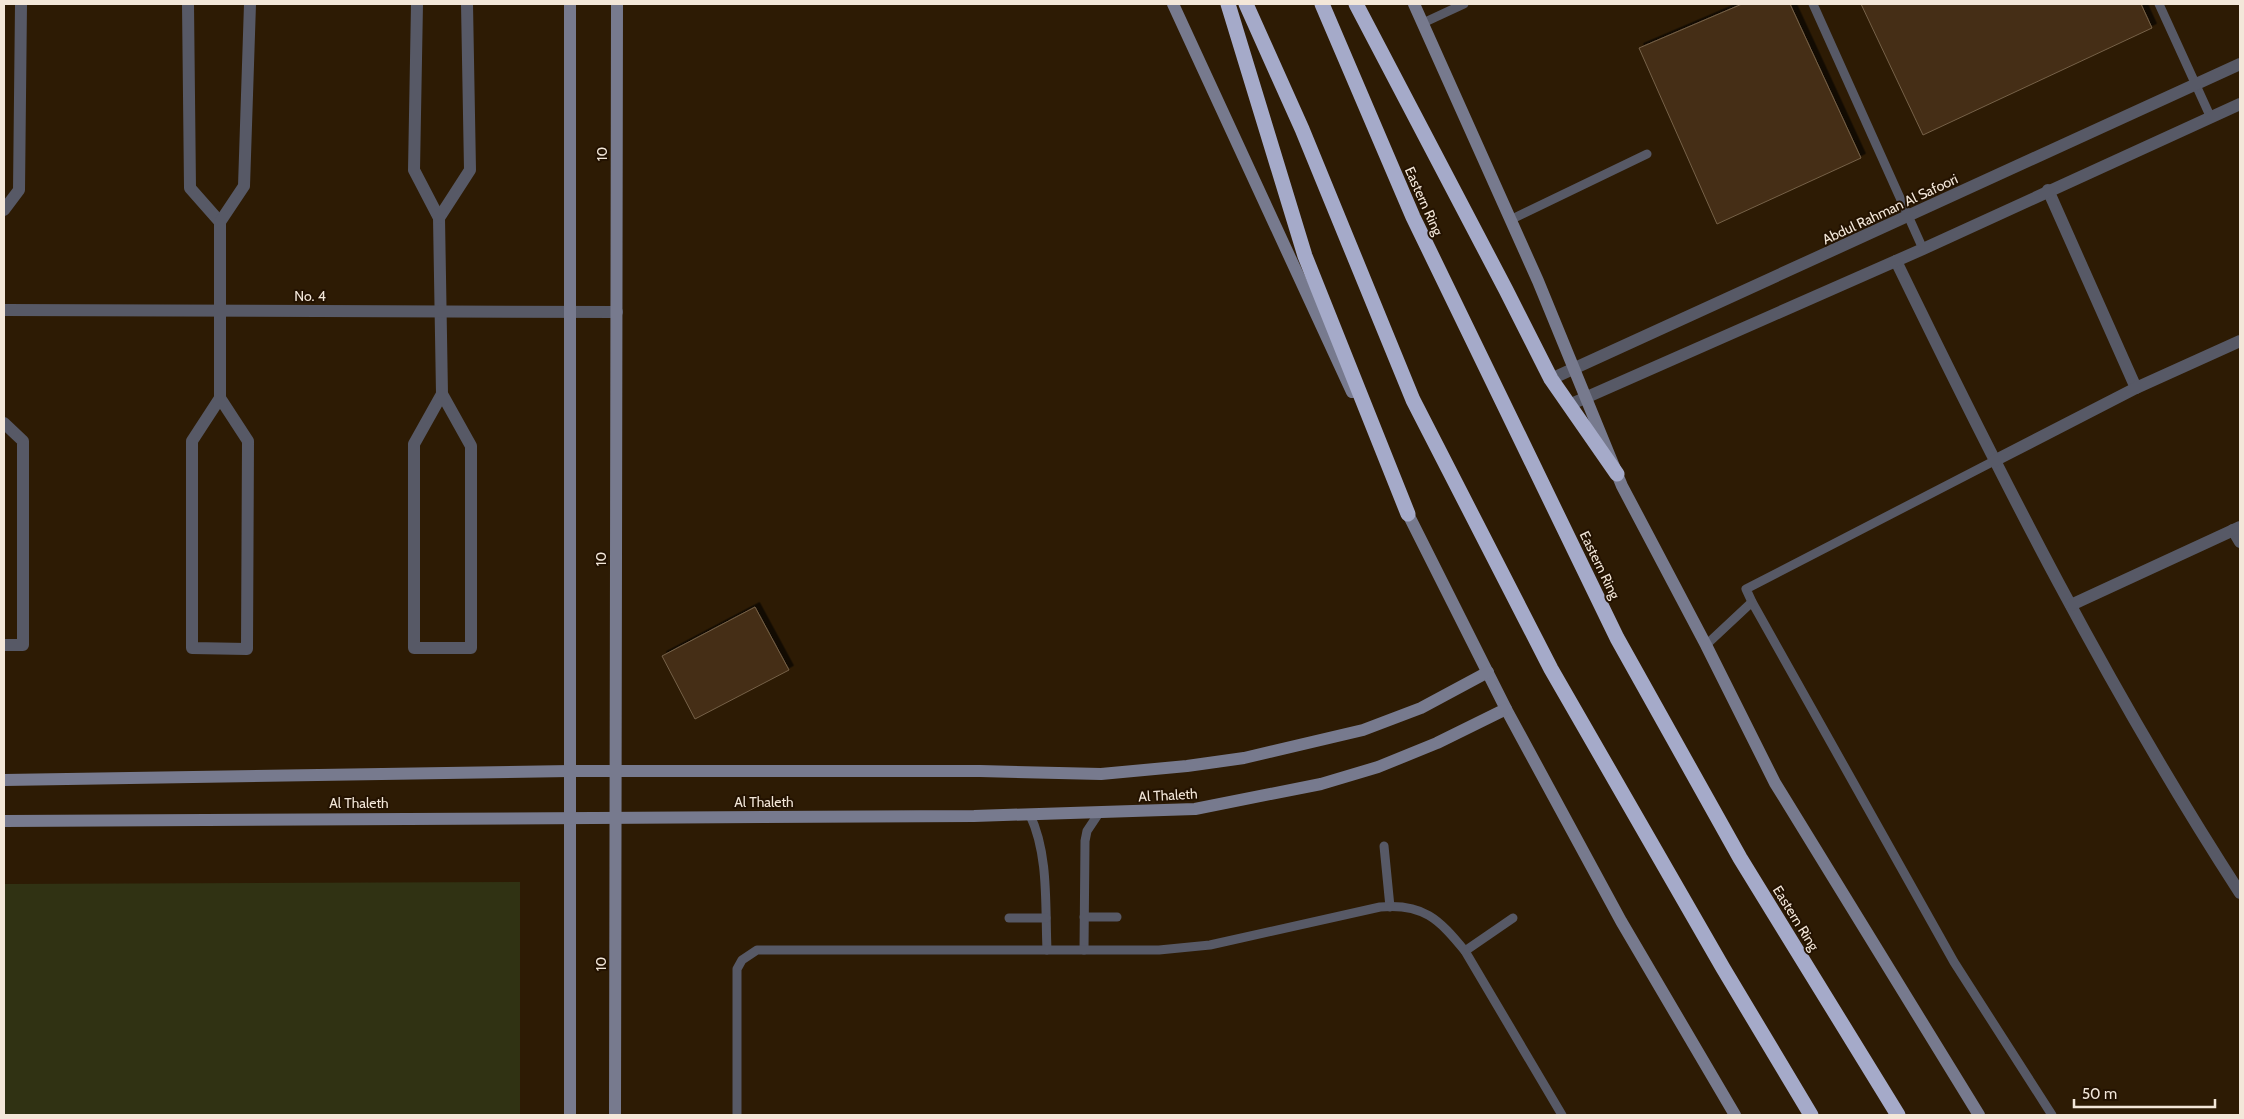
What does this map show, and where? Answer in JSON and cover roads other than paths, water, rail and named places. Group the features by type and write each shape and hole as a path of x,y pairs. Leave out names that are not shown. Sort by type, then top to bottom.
{"highway":[{"path":"1228,4 1304,256 1408,514"},
{"path":"1246,4 1302,129 1413,400 1550,669 1723,968 1811,1115"},
{"name":"Eastern Ring","path":"1322,4 1413,217 1617,638 1740,858 1898,1115"},
{"path":"1356,4 1551,379 1617,474"}],"street":[{"path":"4,210 19,190 21,4"},
{"path":"188,4 190,188 220,222"},
{"path":"220,398 248,442 247,649 192,648 192,442 220,398 220,222 244,186 250,4"},
{"path":"417,4 414,170 439,218 442,394 471,446 471,648 414,648 414,444 442,394"},
{"path":"439,218 470,170 468,4"},
{"path":"570,4 570,1115"},
{"name":"10","path":"615,1115 617,4"},
{"path":"1173,4 1408,514 1506,709 1621,921 1730,1112"},
{"path":"1414,4 1538,281 1617,474 1706,644 1775,783 1979,1115"},
{"name":"Abdul Rahman Al Safoori","path":"1551,379 2240,64"},
{"path":"1569,405 1896,261 2240,104"},
{"path":"2048,190 2136,388"},
{"path":"1896,261 1994,461 2119,694 2240,893"},
{"name":"No. 4","path":"4,310 617,312"},
{"path":"1994,461 2136,388 2240,341"},
{"path":"4,423 23,442 23,645 4,645"},
{"path":"2071,605 2237,528 2240,542"},
{"name":"Al Thaleth","path":"4,780 570,771 980,770 1101,774 1187,766 1244,758 1363,730 1421,708 1488,672"},
{"name":"Al Thaleth","path":"4,821 1030,815 1195,809 1321,784 1378,767 1437,743 1506,709"}],"lane":[{"path":"1423,23 1464,4"},
{"path":"1813,4 1922,249"},
{"path":"2159,4 2211,118"},
{"path":"1510,220 1647,154"},
{"path":"1994,461 1746,589 1954,962 2052,1115"},
{"path":"1706,644 1752,602"},
{"path":"1084,950 1085,841 1087,831 1099,812"},
{"path":"1030,815 1036,828 1041,848 1047,950"},
{"path":"1384,846 1390,906"},
{"path":"737,1115 738,969 742,960 753,952 762,950 1159,950 1210,945 1390,906 1411,907 1420,910 1449,931 1465,951 1562,1115"},
{"path":"1084,917 1117,917"},
{"path":"1009,918 1046,918"},
{"path":"1465,951 1513,918"}]}
